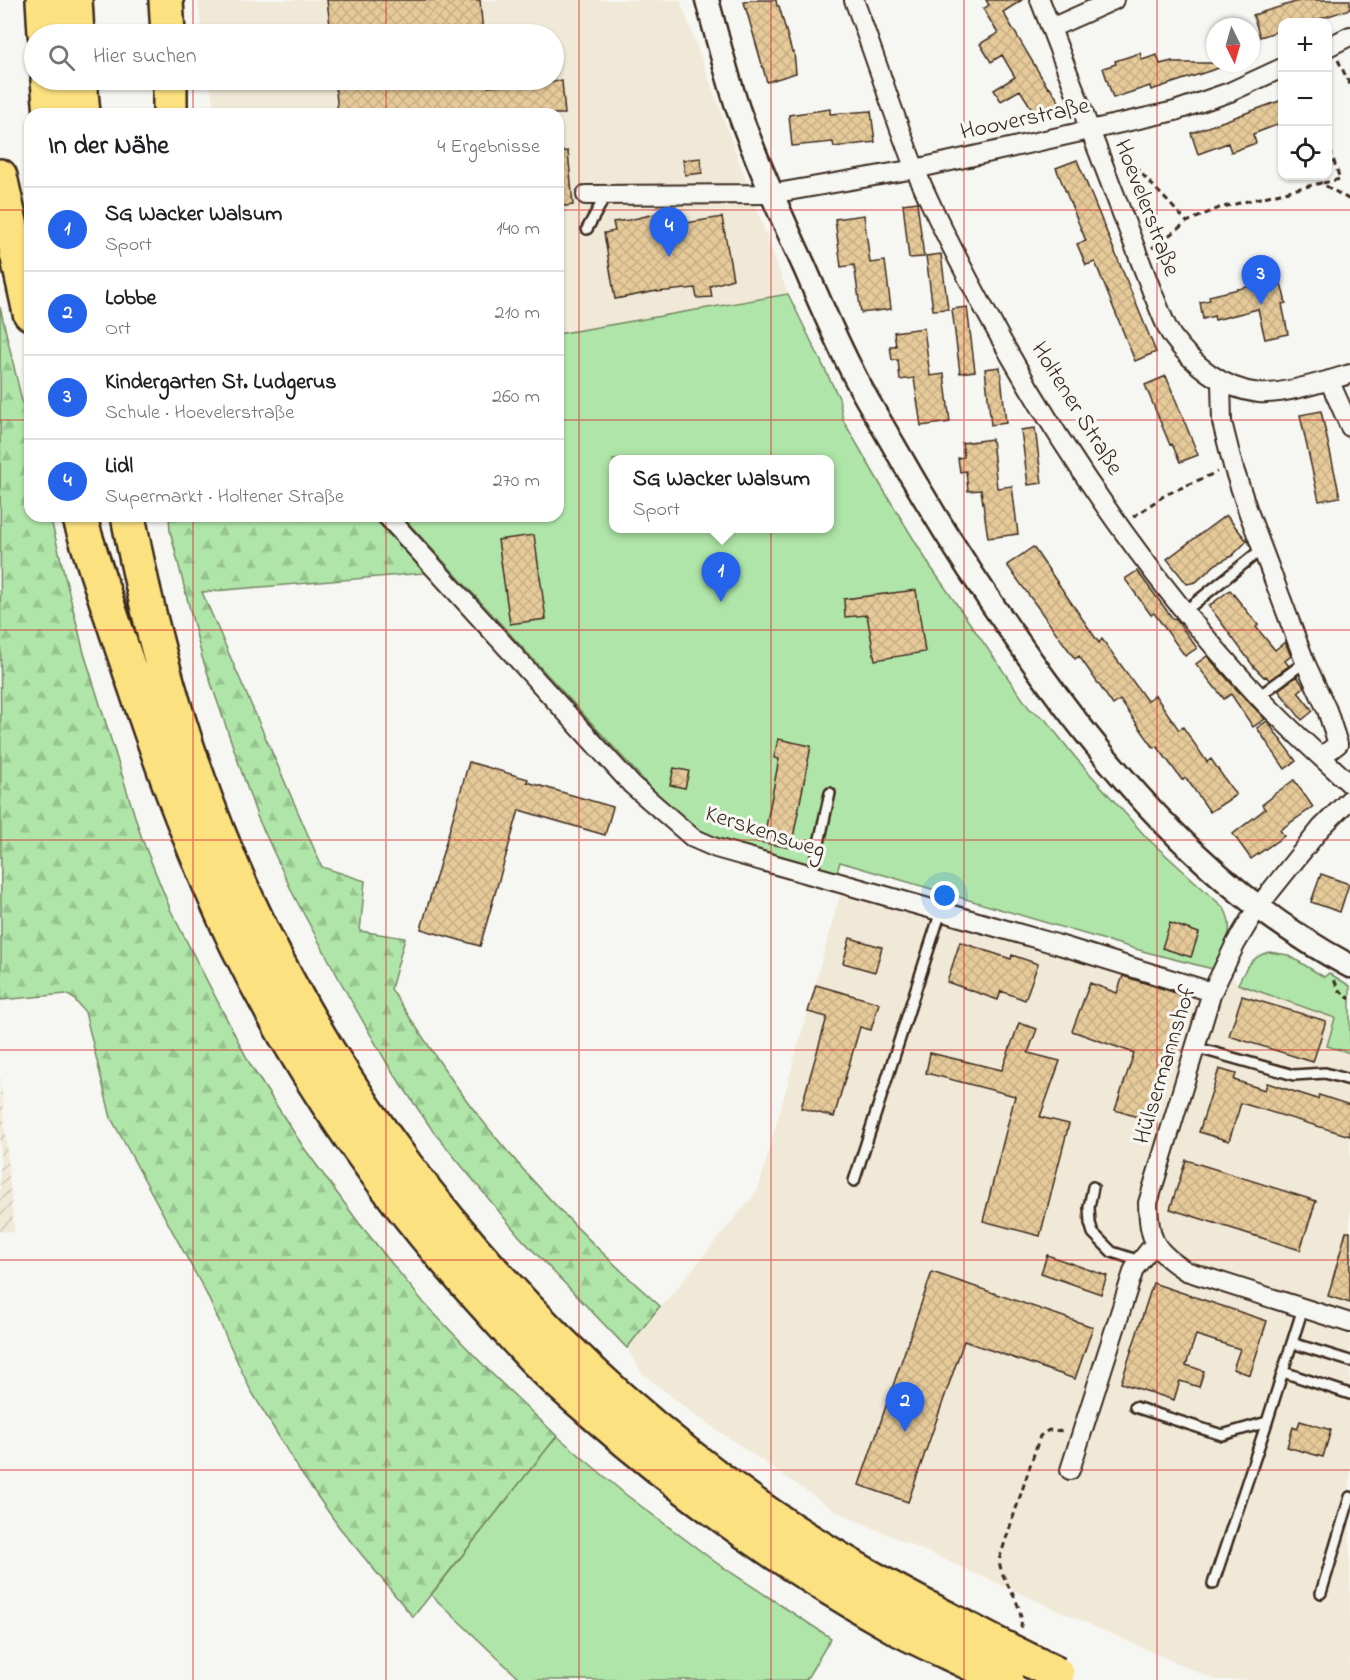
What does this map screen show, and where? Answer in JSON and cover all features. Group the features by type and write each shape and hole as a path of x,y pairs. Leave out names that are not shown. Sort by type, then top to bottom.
{"highway":[{"path":"43,0 44,24"},
{"path":"75,0 76,24"},
{"path":"166,0 167,24"},
{"path":"49,90 50,108"},
{"path":"81,90 82,108"},
{"path":"170,90 170,108"},
{"path":"0,176 24,286"},
{"path":"81,522 101,589 164,773 237,944 269,1005 319,1090 373,1169 448,1265 544,1369 634,1448 737,1528 825,1585 904,1631 1001,1656 1064,1677"},
{"path":"97,522 131,676"},
{"path":"129,522 163,668 193,763 228,857 262,932 296,994 344,1076 397,1154 471,1248 562,1345 654,1427 754,1504 835,1557 1001,1656"},
{"path":"145,522 145,595"}],"street":[{"path":"707,0 737,107 771,194 852,372 935,519 971,575 1056,697 1159,817 1208,866 1257,908 1320,950 1350,966"},
{"name":"Holtener Straße","path":"854,0 915,169 964,272 1012,361 1077,465 1120,528 1185,610 1259,696 1350,784"},
{"name":"Hoevelerstraße","path":"1041,0 1139,259 1172,335 1201,369 1221,381 1245,390 1262,393 1350,374"},
{"path":"1051,28 1113,0"},
{"path":"1332,45 1350,36"},
{"name":"Hooverstraße","path":"771,194 1093,138 1230,92 1278,70"},
{"path":"586,195 771,194"},
{"path":"1329,380 1350,427"},
{"path":"1221,381 1222,422 1233,466 1262,549 1305,662 1327,710 1338,744 1321,757"},
{"name":"Kerskensweg","path":"392,522 632,785 693,838 716,848 1056,944 1212,992"},
{"path":"1257,908 1321,828 1350,799"},
{"name":"Hülsermannshof","path":"1154,1244 1149,1223 1148,1203 1194,1047 1212,992 1236,942 1257,908"},
{"path":"1070,1470 1134,1269 1154,1244 1170,1261 1186,1271 1350,1323"}],"lane":[{"path":"587,229 606,195"},
{"path":"1185,610 1262,549"},
{"path":"1259,696 1305,662"},
{"path":"812,875 830,793"},
{"path":"854,1181 941,911"},
{"path":"1194,1047 1293,1075 1325,1073 1350,1080"},
{"path":"1093,1186 1089,1207 1093,1233 1112,1252 1140,1261"},
{"path":"1213,1584 1303,1308"},
{"path":"1292,1343 1350,1361"},
{"path":"1283,1372 1350,1394"},
{"path":"1135,1407 1222,1435 1267,1422"},
{"path":"1321,1593 1350,1497"}],"path":[{"path":"1332,52 1350,85"},
{"path":"1093,138 1126,157 1187,222"},
{"path":"1139,259 1187,222 1219,208 1340,179 1332,156"},
{"path":"1322,183 1350,200"},
{"path":"1120,528 1165,495 1204,476 1233,466"},
{"path":"1001,1656 1022,1622 1017,1599 1000,1571 999,1560 1040,1436 1049,1431 1060,1430 1081,1436"}],"shaded area":[{"path":"198,0 680,0 788,294 564,333 564,108 214,108 211,90 564,90 564,24 201,24"},
{"path":"843,884 1207,982 1230,972 1238,984 1335,1018 1327,1046 1350,1053 1350,1680 1215,1680 837,1512 692,1413 641,1372 627,1348 758,1190"},
{"path":"0,1075 14,1231 0,1232"}],"green space":[{"path":"788,294 839,398 843,420 930,566 1029,708 1045,719 1075,757 1147,838 1224,908 1228,917 1228,939 1213,969 1146,952 840,862 837,872 708,835 671,810 407,522 564,522 564,333"},
{"path":"0,307 24,409 24,522 51,522 84,653 142,839 171,911 251,1066 304,1148 359,1223 424,1303 492,1374 557,1436 413,1617 339,1527 299,1470 250,1389 206,1293 111,1118 85,1012 73,998 66,994 1,1000"},
{"path":"169,522 378,522 425,573 202,592 322,867 365,881 360,931 405,938 391,989 466,1099 519,1165 587,1238 660,1306 627,1348 520,1237 433,1131 388,1065 349,997 294,896 257,816 202,657"},
{"path":"1269,952 1288,955 1324,977 1329,973 1350,986 1350,1053 1327,1046 1335,1018 1238,984 1246,968 1258,957"},
{"path":"557,1436 625,1494 718,1564 831,1638 806,1680 521,1680 431,1595"}],"building":[{"path":"327,0 480,0 482,24 330,24"},
{"path":"776,0 792,52 794,52 796,73 767,82 744,2"},
{"path":"986,0 1022,0 1003,12 1048,88 1050,87 1060,103 1037,117 1020,90 1001,101 994,90 1015,77 1002,55 991,62 980,44 998,33 983,9 989,5"},
{"path":"1302,0 1350,0 1350,9 1322,18 1278,18 1278,31 1260,37 1260,18 1254,18 1253,15"},
{"path":"1140,53 1142,60 1157,55 1160,64 1172,61 1172,63 1206,63 1206,72 1151,90 1150,86 1113,98 1103,68 1116,64 1115,61"},
{"path":"336,90 563,90 565,114 564,108 337,108"},
{"path":"1278,101 1278,125 1253,134 1256,143 1231,152 1228,143 1198,154 1191,133"},
{"path":"830,109 830,114 871,111 875,142 834,147 833,142 792,146 789,115"},
{"path":"564,151 568,151 573,205 564,206"},
{"path":"701,158 702,173 685,175 683,160"},
{"path":"1077,160 1156,352 1135,361 1095,262 1086,265 1077,244 1086,241 1056,168"},
{"path":"917,202 924,257 909,258 903,204"},
{"path":"655,214 656,228 722,217 733,279 710,286 712,297 697,298 695,288 657,291 615,299 604,233 615,231 613,222"},
{"path":"864,215 870,263 885,261 891,309 861,313 854,265 841,267 835,219"},
{"path":"941,254 948,309 933,310 926,256"},
{"path":"1280,279 1286,303 1282,304 1288,334 1265,339 1258,309 1215,320 1214,316 1203,319 1200,302 1210,300 1209,296"},
{"path":"967,307 975,371 960,373 952,309"},
{"path":"924,328 930,376 944,374 950,422 921,426 914,378 900,380 898,360 892,360 890,346 896,346 894,332"},
{"path":"1000,367 1006,423 991,425 985,369"},
{"path":"1166,376 1198,455 1180,462 1172,444 1170,445 1145,385"},
{"path":"1321,411 1340,497 1319,501 1300,415"},
{"path":"1035,428 1042,483 1028,485 1021,430"},
{"path":"992,439 997,488 1012,486 1018,534 988,538 981,490 968,491 966,471 960,472 958,458 964,457 962,443"},
{"path":"1226,515 1247,541 1232,556 1216,564 1196,582 1187,584 1167,559"},
{"path":"534,535 546,619 510,624 498,540"},
{"path":"1033,547 1099,643 1102,639 1147,701 1155,695 1179,730 1183,727 1207,762 1211,759 1236,795 1210,812 1186,778 1182,780 1157,746 1154,748 1120,700 1113,705 1079,656 1075,659 1007,565"},
{"path":"1137,571 1197,648 1185,656 1154,613 1151,615 1125,579"},
{"path":"916,590 925,652 875,660 867,615 845,617 844,599"},
{"path":"1230,590 1275,650 1285,642 1291,656 1285,661 1289,666 1269,680 1254,667 1209,606"},
{"path":"1207,656 1265,719 1253,727 1231,694 1224,699 1196,664"},
{"path":"1297,676 1304,687 1298,692 1313,711 1302,720 1278,690"},
{"path":"1267,721 1296,761 1285,769 1257,728"},
{"path":"778,739 811,746 791,848 758,842 761,826 766,827 779,759 774,758"},
{"path":"469,762 613,807 605,835 519,810 480,946 421,929"},
{"path":"674,768 689,771 685,788 670,785"},
{"path":"1294,780 1313,807 1280,830 1284,836 1251,859 1233,834 1265,809 1262,805 1273,795"},
{"path":"1321,874 1349,884 1340,912 1311,902"},
{"path":"1170,923 1199,933 1191,957 1162,948"},
{"path":"850,938 882,947 875,972 843,963"},
{"path":"960,942 1011,959 1012,955 1038,964 1025,1000 1001,991 998,1000 947,982"},
{"path":"1123,976 1179,994 1186,1006 1170,1059 1167,1058 1147,1120 1115,1110 1134,1053 1072,1031 1090,983 1117,993"},
{"path":"816,985 879,1003 871,1030 860,1027 834,1117 801,1108 827,1017 808,1012"},
{"path":"1242,996 1326,1021 1313,1062 1229,1036"},
{"path":"1019,1023 1037,1029 1028,1053 1060,1061 1040,1117 1069,1124 1040,1236 983,1221 1015,1096 926,1073 930,1053 1002,1070"},
{"path":"1219,1069 1236,1074 1234,1080 1265,1090 1267,1083 1318,1099 1319,1095 1350,1105 1350,1136 1241,1103 1229,1141 1199,1132"},
{"path":"1186,1160 1316,1201 1300,1250 1170,1209"},
{"path":"1346,1232 1350,1232 1350,1303 1328,1296"},
{"path":"1047,1255 1107,1276 1101,1294 1041,1273"},
{"path":"932,1272 1093,1327 1075,1379 964,1341 908,1502 859,1485"},
{"path":"1153,1283 1267,1321 1250,1375 1233,1369 1240,1349 1196,1335 1186,1365 1204,1371 1199,1387 1180,1381 1174,1400 1121,1383"},
{"path":"1300,1421 1331,1430 1323,1457 1287,1447 1293,1427 1297,1429"}],"place":[{"name":"Lidl","path":"669,257"},
{"name":"Kindergarten St. Ludgerus","path":"1261,305"},
{"name":"SG Wacker Walsum","path":"721,602"},
{"name":"Lobbe","path":"905,1432"}]}
